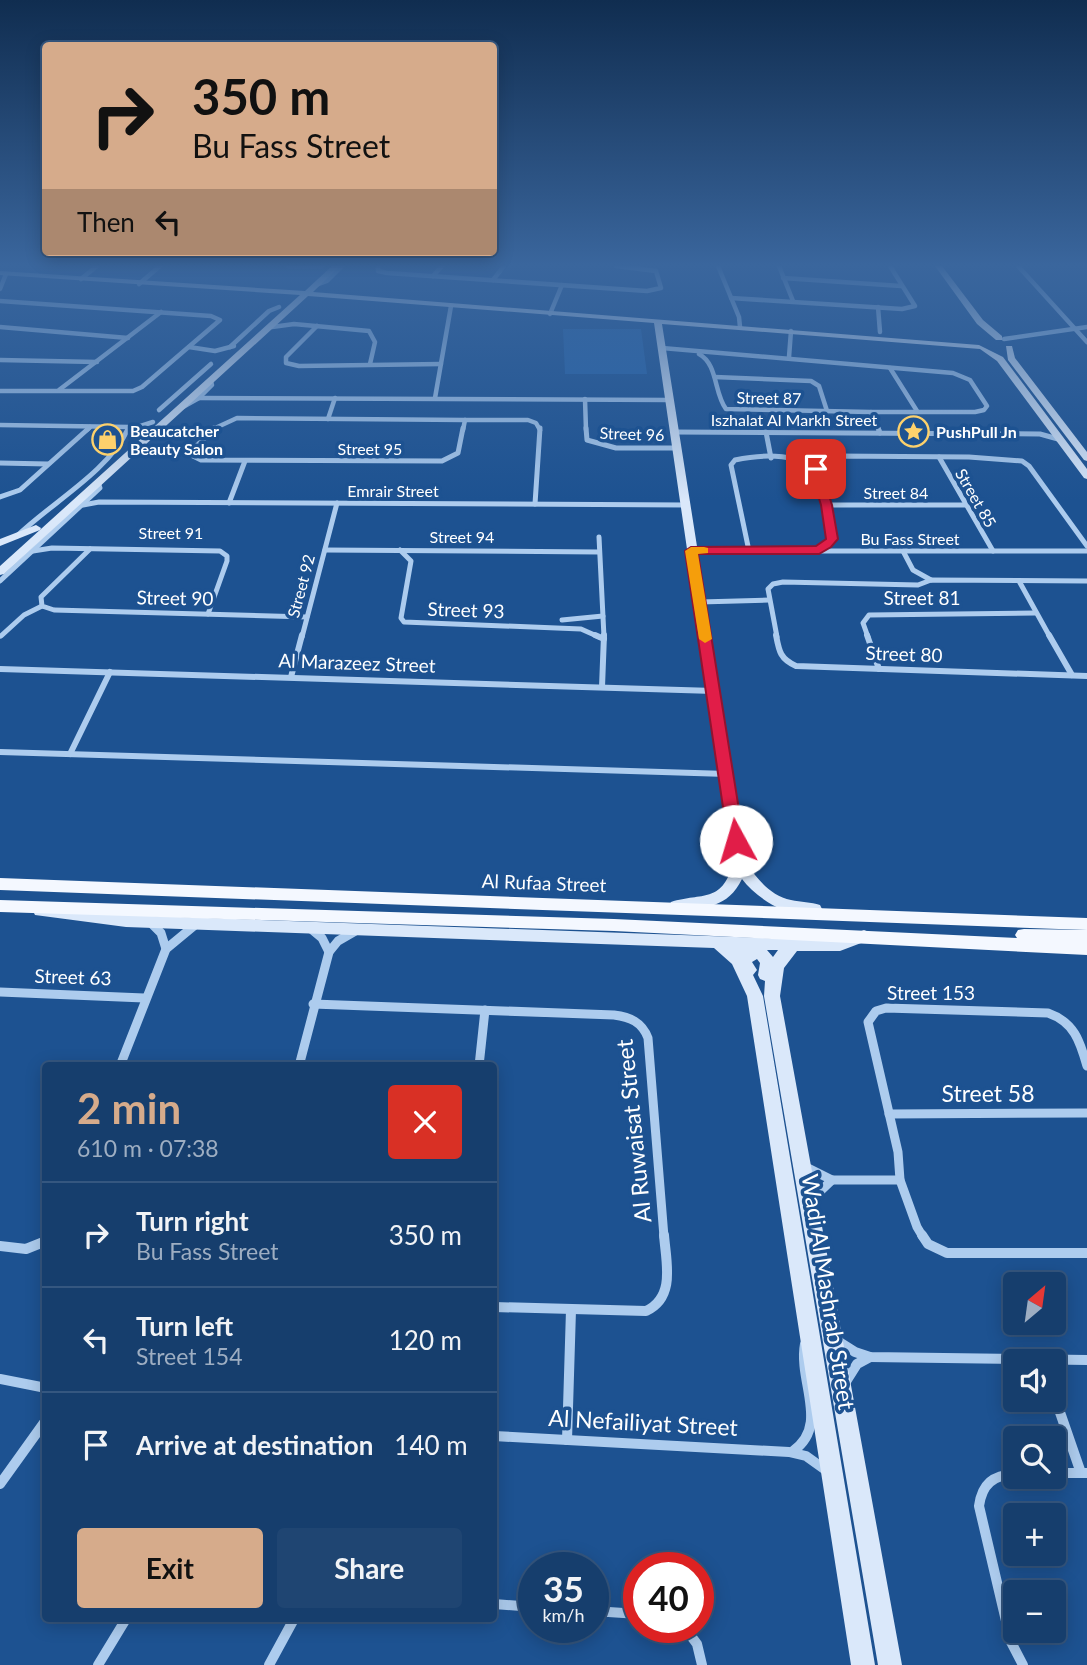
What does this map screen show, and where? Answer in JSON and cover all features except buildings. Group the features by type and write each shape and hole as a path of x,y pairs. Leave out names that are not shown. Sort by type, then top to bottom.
{"main road":[{"name":"Al Rufaa Street","path":"0,884 1087,924"},
{"path":"0,894 62,893 111,888"},
{"name":"Al Rufaa Street","path":"0,906 600,925 1086,946"}],"street":[{"path":"55,391 67,387 122,344"},
{"path":"0,391 137,390 193,344"},
{"path":"0,572 211,382 242,344"},
{"path":"159,411 211,367 245,344"},
{"path":"188,348 215,351 236,349 246,344"},
{"path":"300,344 286,357 286,363 299,366 441,364"},
{"path":"370,364 375,344"},
{"path":"435,398 444,344"},
{"path":"655,908 709,901 724,896 735,884 740,864 661,344"},
{"path":"789,357 792,344"},
{"path":"982,344 1000,359 1087,476"},
{"path":"984,344 999,351 1005,344"},
{"path":"1007,344 1011,358 1087,457"},
{"path":"14,539 153,422 211,367 211,355 188,348"},
{"name":"Street 87","path":"662,350 789,357 948,372 970,380 987,406 984,410 975,412 726,409 722,406 715,377 702,355 662,350"},
{"path":"0,360 98,362"},
{"name":"Street 87","path":"803,361 905,368"},
{"path":"890,368 917,411"},
{"path":"715,377 808,380 818,385 826,409"},
{"path":"183,407 212,386 211,382"},
{"path":"67,387 71,392"},
{"path":"204,393 212,397"},
{"path":"198,398 670,400"},
{"name":"Street 95","path":"328,419 335,398"},
{"name":"Street 96","path":"585,399 587,440 592,445 677,448"},
{"path":"871,412 880,433"},
{"name":"Street 95","path":"465,419 458,453 442,461 201,460 189,454 217,424 229,419 328,419 465,419 523,419 538,425 535,504"},
{"path":"0,425 130,427 153,422"},
{"path":"0,498 17,492 91,426"},
{"path":"0,562 122,446 130,427"},
{"path":"1040,434 1049,428"},
{"name":"Iszhalat Al Markh Street","path":"674,432 1040,434 1058,439"},
{"path":"766,432 771,458"},
{"path":"816,469 823,461 835,456 1013,460 1028,464 1087,549"},
{"name":"Street 85","path":"939,457 993,551"},
{"path":"748,551 731,463 744,458 794,458 805,461 816,469 832,539 819,550"},
{"path":"229,503 245,461"},
{"path":"0,463 49,464"},
{"path":"0,581 100,488 99,482"},
{"path":"91,497 99,502"},
{"name":"Emrair Street","path":"80,508 99,502 686,505"},
{"name":"Street 92","path":"292,677 337,503"},
{"name":"Street 84","path":"826,505 965,505"},
{"path":"61,518 80,508"},
{"path":"0,562 0,545 36,528"},
{"path":"599,537 604,639 602,688"},
{"name":"Street 91","path":"40,545 52,548"},
{"name":"Street 91","path":"33,551 52,548 223,552 227,561 208,614"},
{"path":"1,636 24,615 42,607 41,597 90,549"},
{"name":"Bu Fass Street","path":"691,551 1087,549"},
{"name":"Street 94","path":"325,550 599,552"},
{"name":"Street 93","path":"400,550 411,561 401,618 404,622 581,629 604,639"},
{"path":"903,551 916,573 931,580"},
{"path":"700,602 769,600 769,587 779,582 919,585 931,580 1087,581"},
{"path":"1019,581 1072,675"},
{"name":"Street 80","path":"769,600 780,654 788,663 805,667 1087,676"},
{"name":"Street 90","path":"42,607 54,610 307,617"},
{"name":"Street 81","path":"879,669 863,622 869,615 1035,613"},
{"path":"562,620 603,616"},
{"name":"Al Marazeez Street","path":"0,669 714,691"},
{"path":"70,754 110,672"},
{"path":"0,752 727,774"},
{"path":"740,864 756,889 778,902 868,916"},
{"name":"Al Rufaa Street","path":"18,906 82,917 358,930 794,945 840,945 865,936"},
{"path":"149,921 161,933 166,949"},
{"path":"121,1062 144,998 166,949 182,934 201,923"},
{"path":"310,928 322,939 329,952"},
{"path":"300,1062 313,1004 329,952 344,937 358,930"},
{"name":"Wadi Al Mashrab Street","path":"716,941 738,960 763,996 802,1163 890,1665"},
{"name":"Wadi Al Mashrab Street","path":"794,945 776,963 763,996 809,1334 863,1665"},
{"name":"Street 63","path":"0,992 144,998"},
{"name":"Al Ruwaisat Street","path":"313,1004 620,1016 639,1023 648,1038 666,1292 653,1308 640,1313 497,1307"},
{"name":"Street 153","path":"1087,1066 1077,1032 1068,1022 1055,1015 881,1009 869,1018 868,1027 898,1152 900,1180 919,1233 928,1244 940,1251 1087,1253"},
{"path":"479,1062 485,1010"},
{"name":"Street 58","path":"889,1114 1087,1113"},
{"path":"802,1163 832,1180 900,1180"},
{"path":"809,1203 832,1180"},
{"path":"0,1246 26,1249 42,1243"},
{"path":"567,1440 571,1310"},
{"path":"789,1452 805,1444 811,1432 812,1418 801,1361 809,1334"},
{"path":"833,1337 848,1348 870,1357 1003,1360"},
{"path":"842,1389 857,1364 870,1357"},
{"path":"1066,1360 1087,1360"},
{"path":"0,1379 42,1387"},
{"path":"1061,1412 1084,1473 1066,1473"},
{"path":"0,1484 42,1426"},
{"name":"Al Nefailiyat Street","path":"497,1436 789,1452 806,1456 833,1475"},
{"path":"1003,1474 986,1482 979,1506 1012,1642 1023,1665"},
{"path":"497,1604 518,1606"},
{"path":"98,1665 124,1622"},
{"path":"269,1665 291,1622"},
{"path":"696,1643 702,1665"}],"shaded area":[{"path":"564,344 643,344 647,374 565,374"}],"slow traffic":[{"path":"704,551 691,551 705,639"}],"place":[{"name":"PushPull Jn","path":"913,432"},
{"name":"Beaucatcher Beauty Salon","path":"107,440"}],"route":[{"path":"736,841 691,551 819,550 827,545 832,539 816,469"}]}
